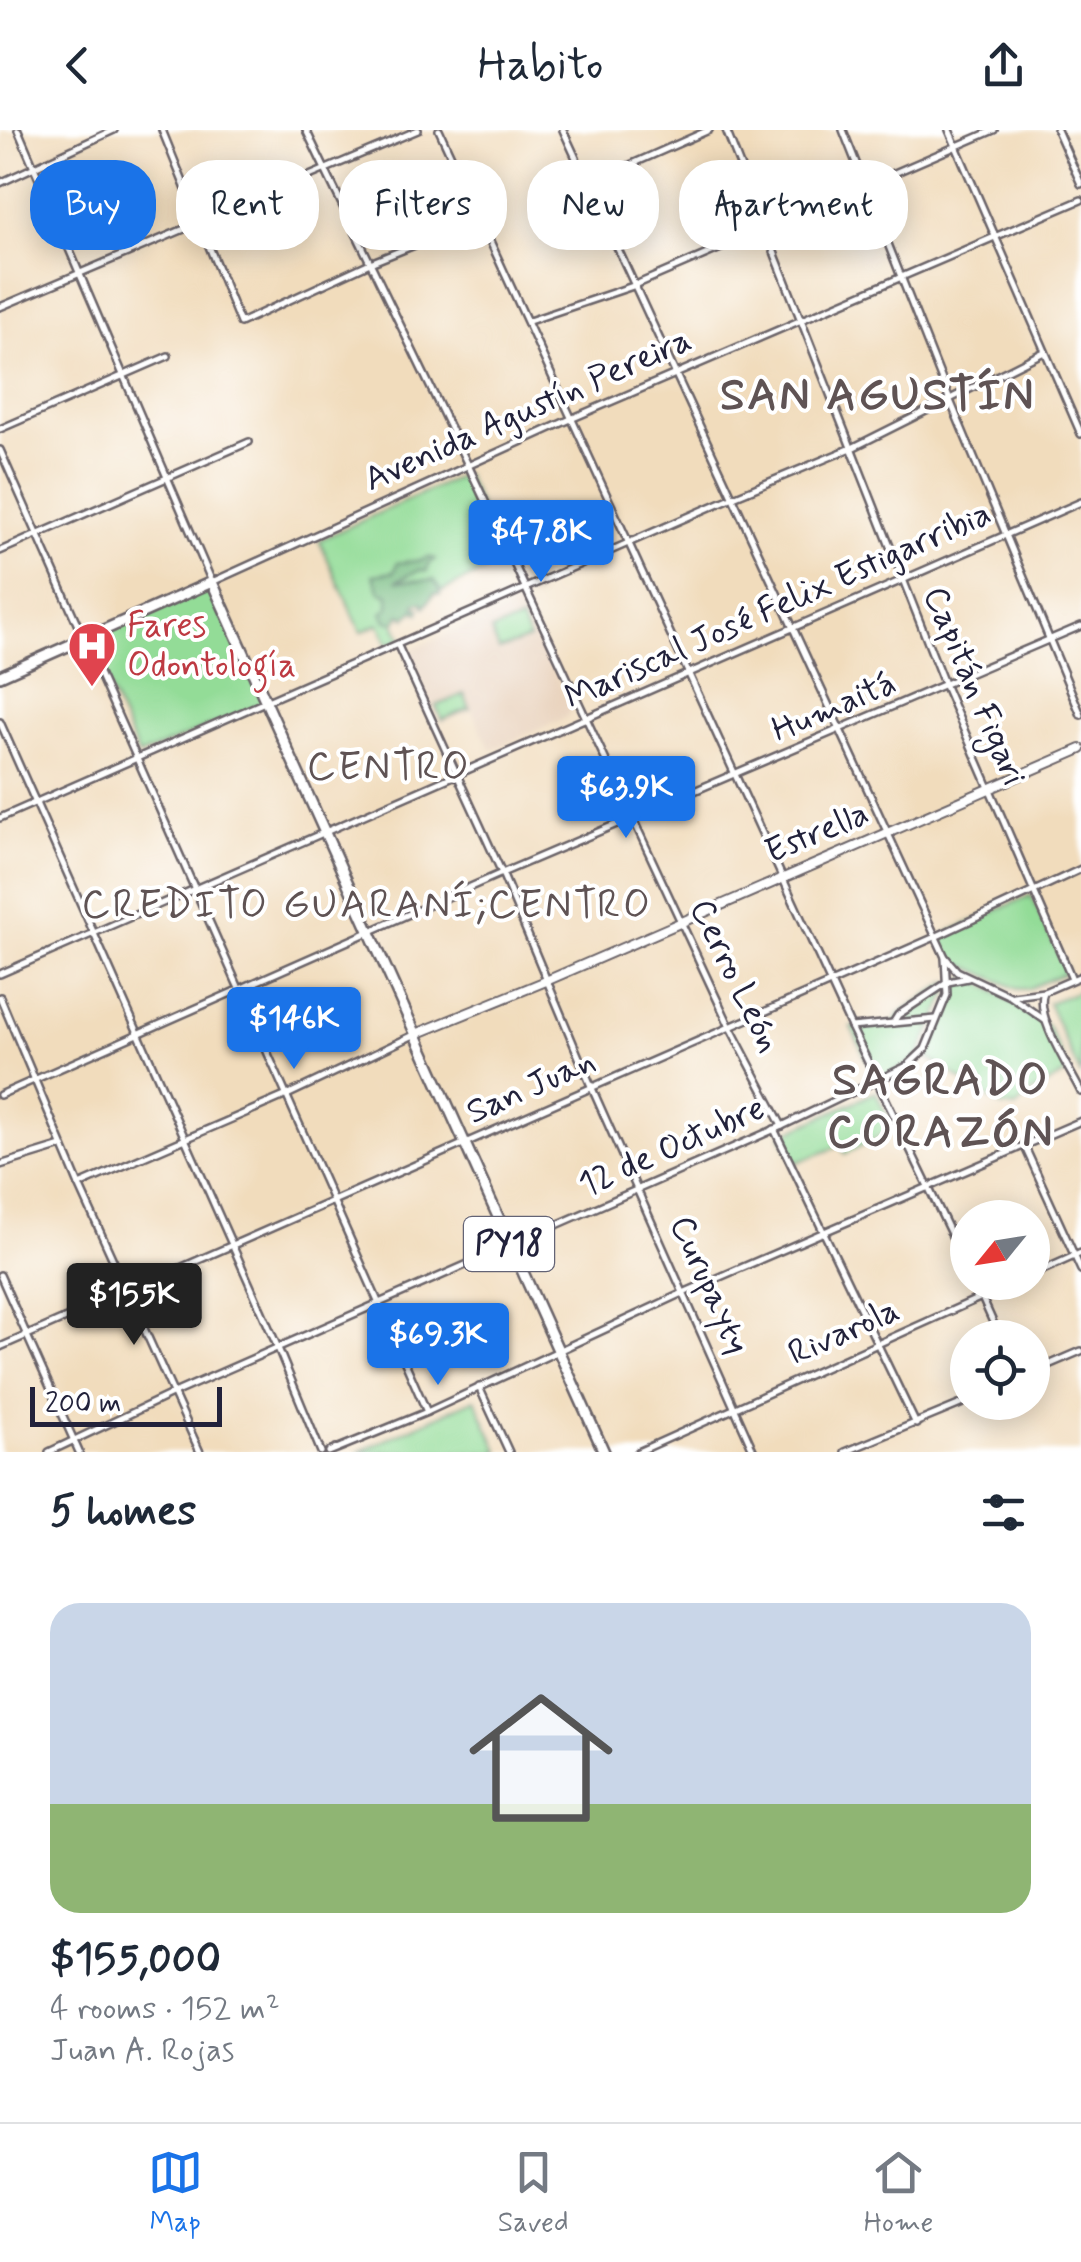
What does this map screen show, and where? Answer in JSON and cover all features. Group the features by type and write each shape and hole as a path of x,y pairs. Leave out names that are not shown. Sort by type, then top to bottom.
{"highway":[{"name":"Avenida Agustín Pereira","path":"0,676 212,582"},
{"path":"212,582 266,704"},
{"name":"PY18","path":"266,704 604,1452"}],"main road":[{"name":"Estrella","path":"416,1034 1081,748"}],"street":[{"path":"18,130 31,160"},
{"path":"49,160 114,130"},
{"path":"162,130 176,164"},
{"name":"Cerro León","path":"306,130 468,465 730,1028 782,1126"},
{"path":"319,171 418,130"},
{"path":"439,130 454,160"},
{"path":"562,130 576,160"},
{"path":"641,160 709,130"},
{"name":"Capitán Figari","path":"726,130 738,160"},
{"path":"844,130 856,160"},
{"path":"949,130 1081,434"},
{"path":"908,168 994,130"},
{"path":"1057,130 1081,184"},
{"path":"0,183 30,169"},
{"name":"Avenida Agustín Pereira","path":"212,582 573,418 1081,200"},
{"path":"0,307 176,233"},
{"path":"70,250 212,582"},
{"path":"211,250 240,323 404,250"},
{"path":"497,250 628,543 950,1234"},
{"path":"617,250 936,937 948,982"},
{"path":"529,320 633,286 716,250"},
{"name":"Capitán Figari","path":"773,250 945,686 1072,979"},
{"path":"891,250 1081,715"},
{"path":"0,818 731,498 854,448 1044,352"},
{"path":"0,429 168,356"},
{"path":"0,552 249,442"},
{"path":"0,450 427,1412"},
{"name":"Mariscal José Felix Estigarribia","path":"0,974 1081,502"},
{"name":"Humaitá","path":"0,1095 370,931 1081,626"},
{"name":"Curupayty","path":"398,646 502,874 591,1086 754,1452"},
{"path":"0,722 278,1348 320,1452"},
{"name":"San Juan","path":"0,1347 1081,870"},
{"path":"944,957 958,972 1010,996 1046,1022"},
{"path":"1010,996 1044,992 1081,976"},
{"path":"893,1022 948,982 971,978"},
{"name":"12 de Octubre","path":"49,1452 877,1081 917,1059 947,995 948,982"},
{"path":"1044,992 1040,1002 1046,1022 1081,1092"},
{"path":"0,997 79,1186 200,1452"},
{"path":"851,1026 936,1018"},
{"name":"Estrella","path":"79,1186 416,1034"},
{"path":"329,1452 1081,1120"},
{"path":"774,1129 916,1424"},
{"path":"1024,1145 1078,1254 1081,1270"},
{"path":"0,1165 62,1146"},
{"path":"1050,1266 1078,1254"},
{"path":"0,1275 79,1452"},
{"name":"Rivarola","path":"638,1452 975,1300"},
{"path":"1050,1364 1081,1351"},
{"path":"480,1387 509,1452"},
{"path":"845,1452 950,1409"}],"shaded area":[{"path":"520,603 571,709 567,717 491,750 472,710 440,724 409,656 411,650"}],"green space":[{"path":"465,474 505,562 391,614 402,639 388,645 379,624 361,632 319,540"},
{"path":"435,559 428,564 427,571 419,570 396,581 434,580 440,594 434,593 425,607 422,602 416,603 419,613 414,611 406,618 401,614 395,623 386,621 382,613 389,607 389,595 380,592 373,575 394,572 397,563"},
{"path":"211,584 265,703 139,756 87,639"},
{"path":"521,620 529,639 499,650 491,631"},
{"path":"464,694 470,708 442,720 436,706"},
{"path":"1031,895 1066,969 1063,974 1027,989 1017,989 949,956 940,936"},
{"path":"971,976 1048,1026 1070,1072 1029,1094 1016,1108 1001,1106 929,1058 960,981"},
{"path":"948,982 947,995 917,1059 877,1081 851,1027 893,1023 898,1015"},
{"path":"1081,990 1081,1076 1048,1003"},
{"path":"876,1092 893,1129 845,1154 840,1146 795,1163 781,1135"},
{"path":"475,1399 499,1452 359,1452"}],"place":[{"name":"Fares Odontología","path":"92,688"}],"district":[{"name":"SAN AGUSTÍN","path":"878,396"},
{"name":"CENTRO","path":"389,768"},
{"name":"CREDITO GUARANÍ;CENTRO","path":"367,906"},
{"name":"SAGRADO CORAZÓN","path":"941,1107"}]}
